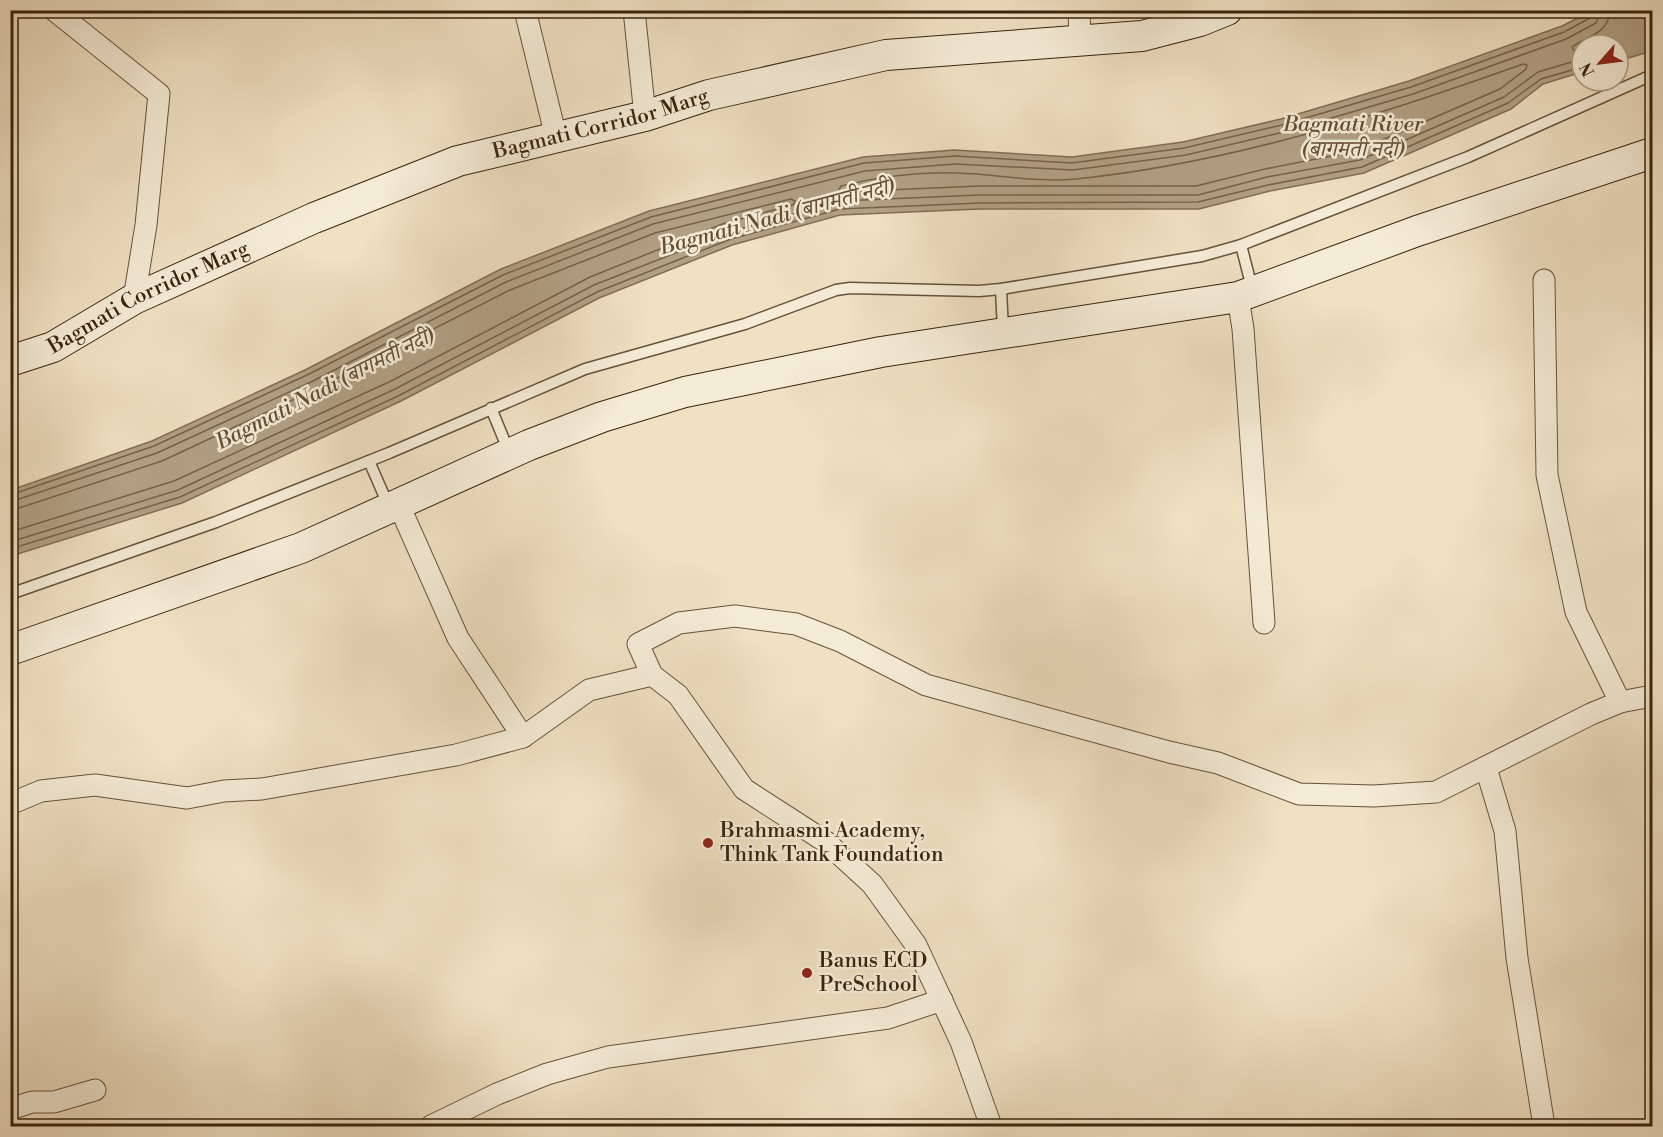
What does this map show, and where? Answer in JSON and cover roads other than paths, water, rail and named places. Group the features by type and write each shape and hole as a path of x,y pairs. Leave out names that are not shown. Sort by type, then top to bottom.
{"street":[{"path":"54,10 159,94 146,225 134,299"},
{"path":"525,10 556,137"},
{"path":"634,10 645,116"},
{"path":"1079,10 1080,41"},
{"name":"Bagmati Corridor Marg","path":"10,361 52,347 134,299 314,218 458,161 645,116 709,95 886,55 1142,36 1200,21 1227,10"},
{"path":"10,650 301,548 510,454 602,417 685,392 803,366 1245,294 1417,231 1653,153"},
{"path":"1544,280 1546,475 1576,612 1620,702"},
{"path":"1245,294 1243,329 1264,623"},
{"path":"394,505 458,638 523,737"},
{"path":"991,1126 961,1042 916,945 872,884 826,842 744,789 678,695 652,675 638,644 679,623 735,616 796,624 840,641 926,685 1169,752 1218,763 1299,794 1374,796 1436,792 1620,702 1653,696"},
{"path":"10,804 41,791 95,785 187,798 224,791 262,789 456,755 523,737 589,690 652,675"},
{"path":"1486,768 1505,831 1517,958 1544,1126"},
{"path":"432,1126 497,1094 547,1074 608,1057 849,1025 888,1018 942,1000"},
{"path":"10,1109 32,1102 54,1102 95,1090"}],"lane":[{"path":"10,594 216,522 369,461 585,369 745,324 836,290 850,288 979,291 1001,289 1202,256 1240,245 1468,157 1653,75"},
{"path":"1240,245 1245,294"},
{"path":"1001,289 1004,333"},
{"path":"491,408 510,454"},
{"path":"369,461 394,505"}],"water":[{"name":"Bagmati River (बागमती नदी)","path":"1592,11 1652,11 1652,51 1630,57 1630,33 1570,33 1570,76 1543,84 1511,109 1364,173 1270,191 1199,209 980,209 840,215 732,245 599,298 401,401 182,503 11,556 11,490 152,441 305,370 501,269 649,211 863,157 954,150 1072,157 1183,142 1281,119 1409,81 1562,26"}],"place":[{"name":"Brahmasmi Academy, Think Tank Foundation","path":"708,843"},
{"name":"Banus ECD PreSchool","path":"807,973"}],"water label":[{"name":"Bagmati Nadi (बागमती नदी)","path":"777,217"},
{"name":"Bagmati Nadi (बागमती नदी)","path":"325,389"}]}
